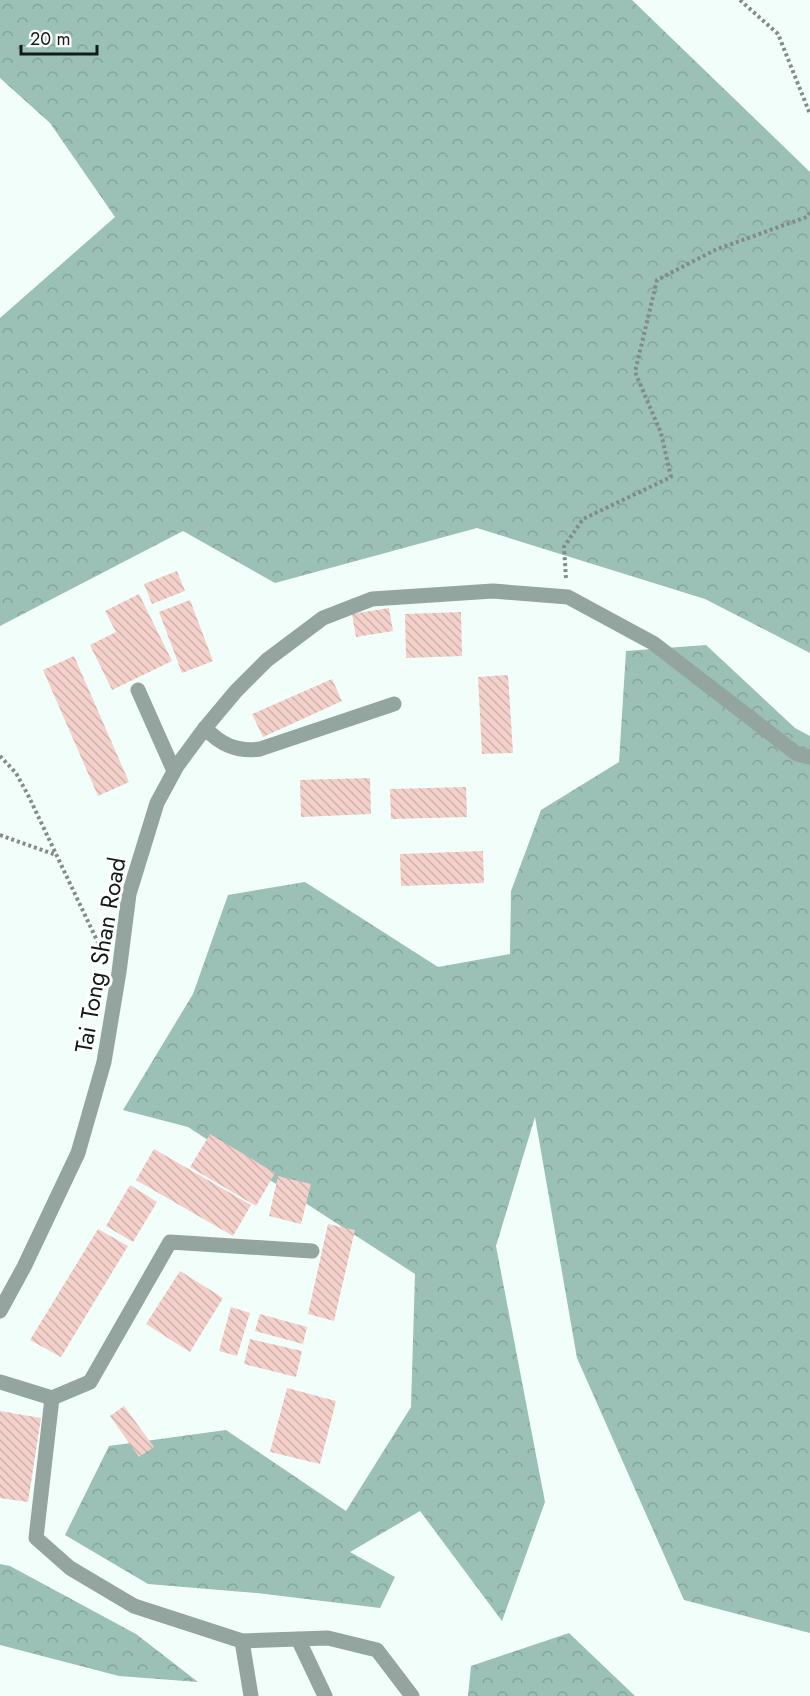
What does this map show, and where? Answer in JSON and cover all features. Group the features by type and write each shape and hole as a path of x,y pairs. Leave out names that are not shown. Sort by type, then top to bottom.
{"street":[{"name":"Tai Tong Shan Road","path":"0,1311 24,1267 78,1153 104,1062 129,894 150,820 174,771 205,728 267,660 323,618 372,599 493,591 568,597 653,644 797,754 810,757"},
{"path":"138,690 174,771"},
{"path":"205,728 216,740 232,748 260,749 394,704"},
{"path":"0,1382 52,1398 90,1382 170,1242 312,1251"},
{"path":"52,1398 36,1538 70,1568 134,1606 242,1641 328,1638 377,1650 412,1696"},
{"path":"298,1639 326,1696"},
{"path":"242,1641 250,1696"}],"path":[{"path":"740,0 778,34 810,114"},
{"path":"568,597 564,548 583,519 671,477 660,433 635,372 657,280 717,249 807,217 810,212"},
{"path":"0,756 16,774 24,789 102,951"},
{"path":"0,835 57,855"}],"green space":[{"path":"0,0 632,0 810,172 810,653 705,599 477,528 275,583 183,531 0,626 0,318 115,217 50,123 0,78"},
{"path":"706,645 795,728 810,736 810,1633 684,1600 577,1358 535,1117 496,1246 545,1502 502,1621 420,1511 350,1552 395,1577 380,1608 257,1593 148,1584 65,1535 109,1446 226,1430 346,1511 411,1407 415,1274 188,1127 123,1110 193,994 228,895 305,882 438,967 510,954 511,891 541,810 619,762 626,651"},
{"path":"0,1564 10,1566 136,1634 198,1682 119,1676 0,1645"},
{"path":"569,1633 635,1696 468,1696 471,1666"}],"building":[{"path":"177,571 185,591 152,604 144,584"},
{"path":"139,594 172,661 112,690 90,645 116,632 105,611"},
{"path":"190,600 213,661 182,673 159,612"},
{"path":"389,608 393,631 356,637 352,614"},
{"path":"461,612 462,656 406,658 405,614"},
{"path":"74,656 129,782 98,796 43,670"},
{"path":"508,675 513,753 482,754 478,677"},
{"path":"332,679 342,701 263,737 252,714"},
{"path":"370,778 371,814 301,817 300,780"},
{"path":"466,787 467,817 391,819 390,789"},
{"path":"483,851 484,883 401,886 400,854"},
{"path":"210,1134 275,1173 256,1206 190,1167"},
{"path":"154,1149 251,1205 233,1236 136,1180"},
{"path":"278,1176 311,1184 301,1224 269,1216"},
{"path":"130,1185 157,1202 133,1242 106,1226"},
{"path":"328,1224 355,1230 334,1321 308,1314"},
{"path":"98,1229 128,1246 61,1357 30,1340"},
{"path":"180,1271 223,1298 190,1352 146,1324"},
{"path":"231,1307 250,1313 237,1356 219,1351"},
{"path":"260,1314 307,1327 303,1344 255,1331"},
{"path":"250,1339 302,1351 296,1377 244,1364"},
{"path":"287,1388 336,1401 320,1464 270,1452"},
{"path":"124,1406 154,1447 139,1457 110,1416"},
{"path":"0,1411 41,1418 28,1502 0,1498"}]}
